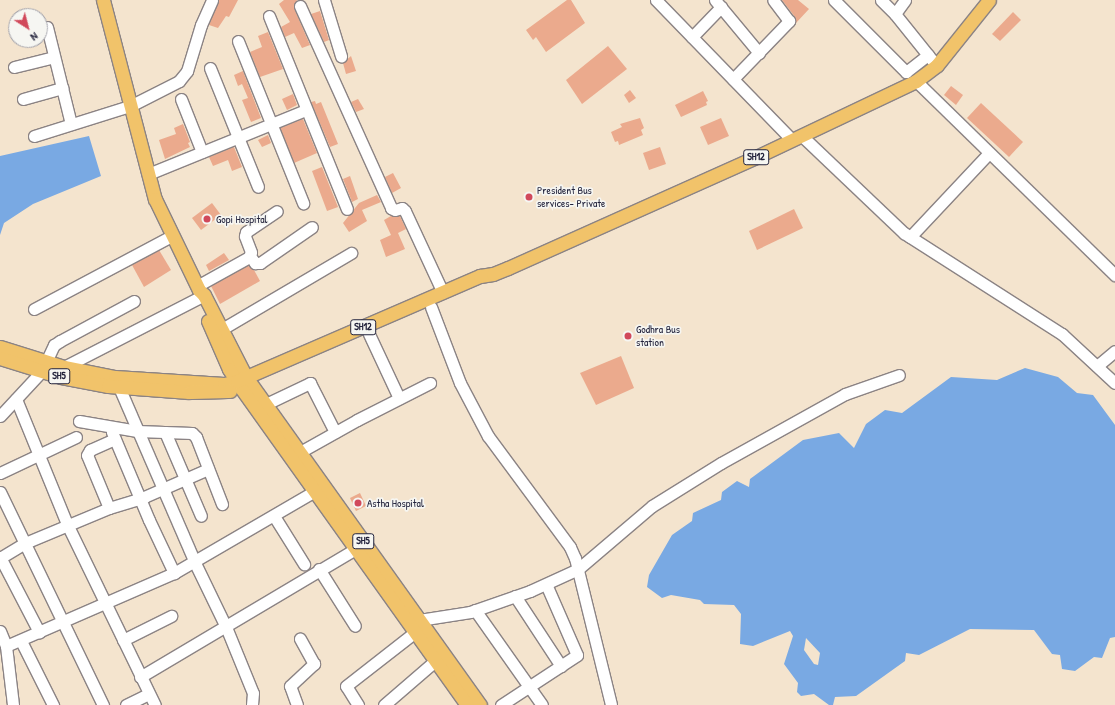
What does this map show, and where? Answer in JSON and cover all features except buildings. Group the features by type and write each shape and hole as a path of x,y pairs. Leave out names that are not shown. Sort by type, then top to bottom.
{"main road":[{"path":"103,0 155,199 244,383"},
{"name":"SH12","path":"244,383 480,276 493,274 797,138 916,81 937,65 989,0"},
{"name":"SH12","path":"244,383 369,334 431,307 483,284 493,274"},
{"path":"200,292 222,329 244,383"},
{"name":"SH5","path":"0,347 44,367 64,367 159,382 224,384 244,383 266,404 300,452 417,626 435,661 467,705"},
{"name":"SH5","path":"0,358 44,367 119,387 201,392 244,383"},
{"name":"SH5","path":"244,383 315,491 356,548 480,705"}],"street":[{"path":"34,136 130,106 172,86 184,76 201,24 212,0"},
{"path":"324,0 341,56"},
{"path":"656,0 733,79 797,138 910,237 1062,334 1115,383"},
{"path":"733,79 789,21 788,16 772,0"},
{"path":"834,0 904,71 909,72 928,55"},
{"path":"881,0 895,14 937,65"},
{"path":"895,14 905,0"},
{"path":"692,36 718,4 759,53"},
{"path":"300,6 390,208 395,210 402,208 405,211 443,293"},
{"path":"269,16 347,210"},
{"path":"48,31 71,124"},
{"path":"238,41 303,203"},
{"path":"14,67 54,57"},
{"path":"210,68 258,187"},
{"path":"916,81 1115,275"},
{"path":"23,99 62,88"},
{"path":"181,99 202,152"},
{"path":"148,174 238,136 306,110"},
{"path":"910,237 989,153"},
{"path":"277,210 246,232 245,236 251,252 250,256 255,263 260,263 312,227"},
{"path":"34,309 173,234"},
{"path":"222,329 351,253"},
{"path":"64,367 200,292 250,256"},
{"path":"0,416 44,367 54,345 134,301"},
{"path":"431,307 460,383 488,436 570,547 578,569 611,705"},
{"path":"369,334 399,398"},
{"path":"1097,366 1115,351"},
{"path":"358,705 346,686 417,626 475,610 546,584 578,569 652,506 721,463 845,394 899,375"},
{"path":"266,404 310,383 335,432"},
{"path":"300,452 399,398 430,383"},
{"path":"119,387 195,563 226,627 253,693 252,705"},
{"path":"16,399 37,456 67,524 140,677 155,705"},
{"path":"79,420 137,431 194,434 222,504"},
{"path":"110,426 139,499 174,573"},
{"path":"165,432 201,516"},
{"path":"0,473 76,437"},
{"path":"109,508 87,455 90,450 115,439"},
{"path":"39,632 0,558 25,543 67,524 109,508 139,499 208,469"},
{"path":"13,705 2,638 21,641 63,620 106,604 174,573 195,563 315,491"},
{"path":"0,492 103,705"},
{"path":"274,516 304,564"},
{"path":"140,677 356,548"},
{"path":"319,569 355,626"},
{"path":"501,705 576,656 578,651 546,584"},
{"path":"514,596 560,666"},
{"path":"475,610 542,705"},
{"path":"123,640 171,616"},
{"path":"297,705 290,686 314,664 300,639"},
{"path":"21,641 53,705"},
{"path":"384,705 435,661"},
{"path":"0,699 10,692"},
{"path":"126,705 149,694"}],"water":[{"path":"89,136 101,176 33,204 4,223 0,235 0,156"},
{"path":"1025,368 1058,377 1077,393 1093,395 1115,425 1115,637 1110,638 1102,658 1094,657 1075,671 1062,669 1060,655 1052,654 1034,630 970,629 919,655 906,653 905,661 856,696 835,697 833,705 829,705 814,694 801,696 797,692 798,683 784,664 793,636 790,631 753,646 740,644 741,614 734,605 704,604 700,600 671,595 662,598 647,587 649,575 672,535 692,521 693,513 721,500 722,492 737,481 749,487 750,479 803,440 839,433 854,448 866,424 885,410 902,413 951,377 997,380","holes":["806,638 820,653 818,665 814,664 804,650"]}],"place":[{"name":"President Bus services- Private","path":"529,197"},
{"name":"Gopi Hospital","path":"207,219"},
{"name":"Godhra Bus station","path":"628,336"},
{"name":"Astha Hospital","path":"358,503"}]}
